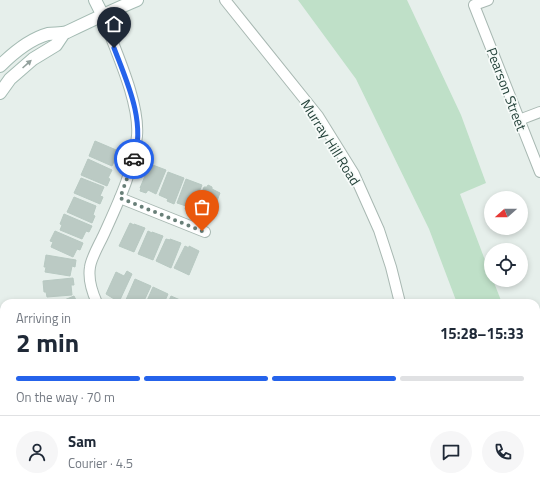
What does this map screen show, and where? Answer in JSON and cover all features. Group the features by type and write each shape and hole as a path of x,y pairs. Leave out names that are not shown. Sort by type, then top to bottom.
{"main road":[{"path":"96,0 102,14"},
{"path":"0,66 32,41 49,34 64,33 102,14 137,0"},
{"path":"0,92 10,79 33,59 56,45 64,33"}],"street":[{"name":"Murray Hill Road","path":"225,0 318,116 354,174 379,230 391,267 399,299"},
{"name":"Pearson Street","path":"488,0 474,5 540,172"},
{"path":"96,299 92,288 90,266 120,198 135,154 138,134 132,96 102,14"},
{"path":"519,120 540,112"},
{"path":"120,198 205,232"}],"green space":[{"path":"298,0 407,0 461,115 486,183 460,194 484,257 484,287 496,287 500,299 455,299 429,229 356,79"}],"building":[{"path":"95,141 121,152 118,159 116,157 112,166 89,156"},
{"path":"88,159 112,170 108,178 110,179 107,186 81,175"},
{"path":"150,164 166,170 156,194 148,190 146,193 140,191"},
{"path":"168,172 184,178 174,204 167,201 168,199 159,195"},
{"path":"81,178 104,187 100,196 103,197 100,204 74,193"},
{"path":"186,179 202,185 191,211 185,209 186,206 177,203"},
{"path":"208,185 220,193 210,219 203,216 204,214 196,210 204,187 207,187"},
{"path":"74,197 96,206 93,215 95,216 92,223 67,212"},
{"path":"64,214 92,226 89,232 86,231 82,239 60,230 62,225 60,224"},
{"path":"130,223 145,228 134,252 119,246"},
{"path":"55,231 83,243 80,250 77,249 73,257 51,247 53,242 50,241"},
{"path":"148,231 163,236 153,260 138,254"},
{"path":"166,239 181,243 171,268 156,261"},
{"path":"185,246 189,248 189,246 199,251 189,275 174,268"},
{"path":"46,255 76,260 75,267 72,266 70,276 45,272 46,267 44,267"},
{"path":"127,271 132,274 120,299 114,299 106,294 116,272 124,276"},
{"path":"73,278 74,285 71,285 72,295 47,297 46,292 44,292 43,281"},
{"path":"135,279 151,286 145,299 126,299"},
{"path":"153,287 168,294 166,299 148,299"},
{"path":"74,296 76,299 67,299"},
{"path":"171,296 178,299 170,299"}],"way so far":[{"path":"134,159 120,198 202,231"}],"route":[{"path":"114,48 132,96 136,116 138,134 134,159"}]}
